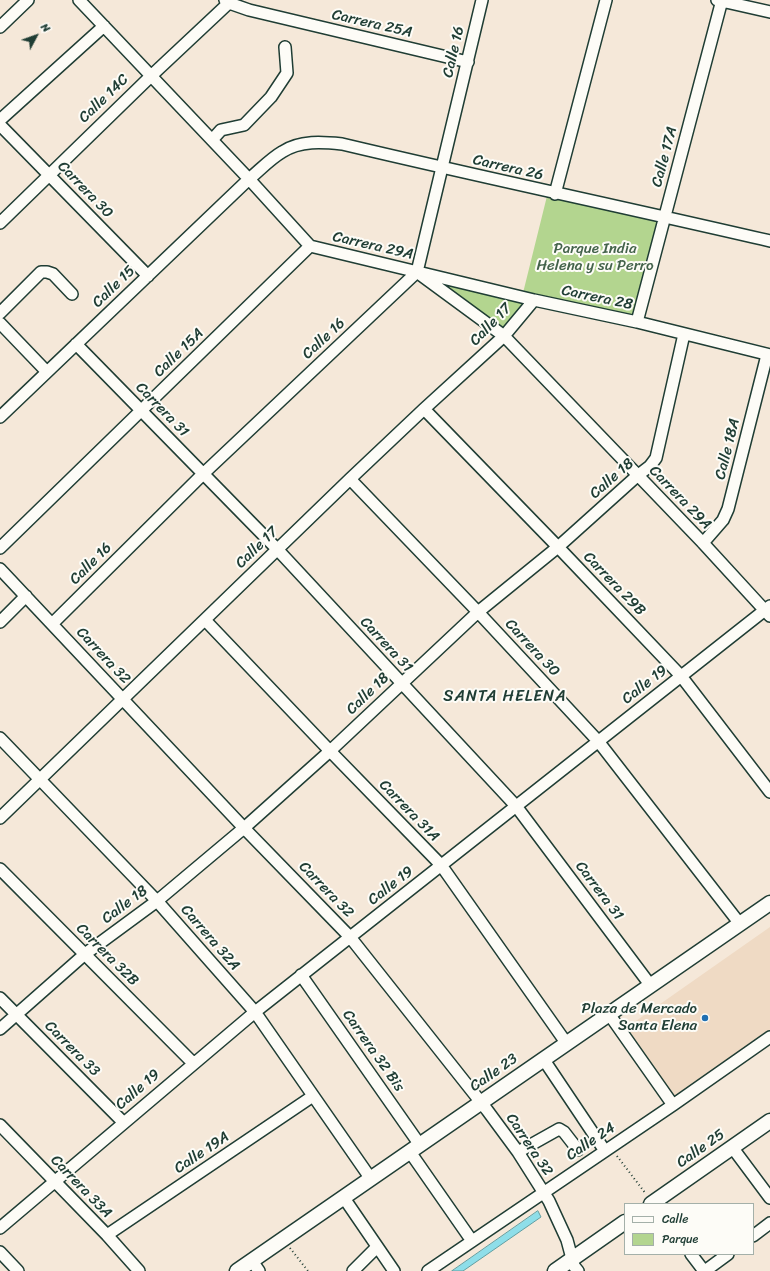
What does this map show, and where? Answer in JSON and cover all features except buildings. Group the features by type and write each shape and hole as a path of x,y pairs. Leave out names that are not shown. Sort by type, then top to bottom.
{"main road":[{"name":"Calle 23","path":"237,1271 256,1266 284,1239 770,903"},
{"name":"Calle 25","path":"653,1203 770,1121"},
{"path":"554,1271 575,1265 624,1223"}],"street":[{"path":"0,27 28,0"},
{"name":"Carrera 29A","path":"79,0 249,179 310,246 418,272 504,336 768,611"},
{"name":"Calle 16","path":"52,624 203,474 418,272 441,168 482,0"},
{"path":"555,194 606,0"},
{"path":"721,0 770,12"},
{"name":"Calle 17A","path":"637,322 721,0"},
{"name":"Carrera 25A","path":"228,1 249,10 468,62"},
{"name":"Calle 14C","path":"0,222 228,1"},
{"path":"0,17 12,15"},
{"path":"0,120 104,26"},
{"path":"212,140 221,130 244,126 271,97 287,73 285,47"},
{"name":"Carrera 30","path":"0,125 148,276"},
{"name":"Carrera 26","path":"249,179 283,151 299,145 320,142 342,144 555,194 770,241"},
{"name":"Calle 15","path":"0,417 249,179"},
{"name":"Calle 15A","path":"0,548 310,246"},
{"path":"0,313 41,272 53,274 72,294"},
{"name":"Carrera 28","path":"418,272 534,300 637,322 768,355"},
{"name":"Calle 17","path":"0,818 350,479 504,336 534,300"},
{"path":"0,323 47,372"},
{"name":"Calle 18","path":"0,1029 85,954 157,900 244,828 330,751 478,612 558,547 650,466 656,458 684,334"},
{"name":"Carrera 31","path":"76,344 277,550 516,806 651,986"},
{"name":"Calle 18A","path":"703,543 723,520 728,509 768,355"},
{"name":"Carrera 29B","path":"424,409 681,676 770,792"},
{"name":"Carrera 30","path":"350,479 478,612 598,741 740,924"},
{"name":"Carrera 32","path":"0,569 244,828 350,937 518,1152 546,1197 567,1240 575,1265"},
{"path":"0,622 26,596"},
{"name":"Calle 19","path":"0,1228 193,1063 301,975 681,676 768,611"},
{"name":"Carrera 31A","path":"205,620 441,865 567,1044"},
{"name":"Carrera 32A","path":"0,738 157,900 255,1012 371,1179"},
{"name":"Carrera 32B","path":"0,869 193,1063"},
{"name":"Carrera 32 Bis","path":"301,975 415,1148 472,1241"},
{"name":"Carrera 33","path":"0,998 123,1122"},
{"path":"609,1014 673,1105"},
{"name":"Calle 24","path":"428,1271 472,1241 546,1197 608,1149 770,1037"},
{"path":"544,1060 608,1149"},
{"name":"Calle 19A","path":"107,1235 313,1096"},
{"name":"Carrera 33A","path":"0,1125 107,1235 138,1271"},
{"path":"518,1152 558,1129 564,1132 578,1150"},
{"path":"732,1147 770,1198"},
{"path":"344,1198 394,1271"},
{"path":"754,1235 770,1223"},
{"path":"353,1271 377,1247"},
{"path":"0,1252 18,1271"},
{"path":"692,1255 704,1271 727,1255"}],"path":[{"path":"608,1149 651,1203"},
{"path":"284,1239 308,1271"}],"shaded area":[{"name":"Plaza de Mercado Santa Elena","path":"770,927 770,1037 673,1105 609,1014 622,1021 633,1023"}],"green space":[{"name":"Parque India Helena y su Perro","path":"548,192 665,217 637,322 534,300 504,336 417,272 522,297"}],"water":[{"path":"538,1211 541,1217 463,1271 452,1271"}],"place":[{"name":"Plaza de Mercado Santa Elena","path":"705,1018"}],"district":[{"name":"SANTA HELENA","path":"505,697"}]}
